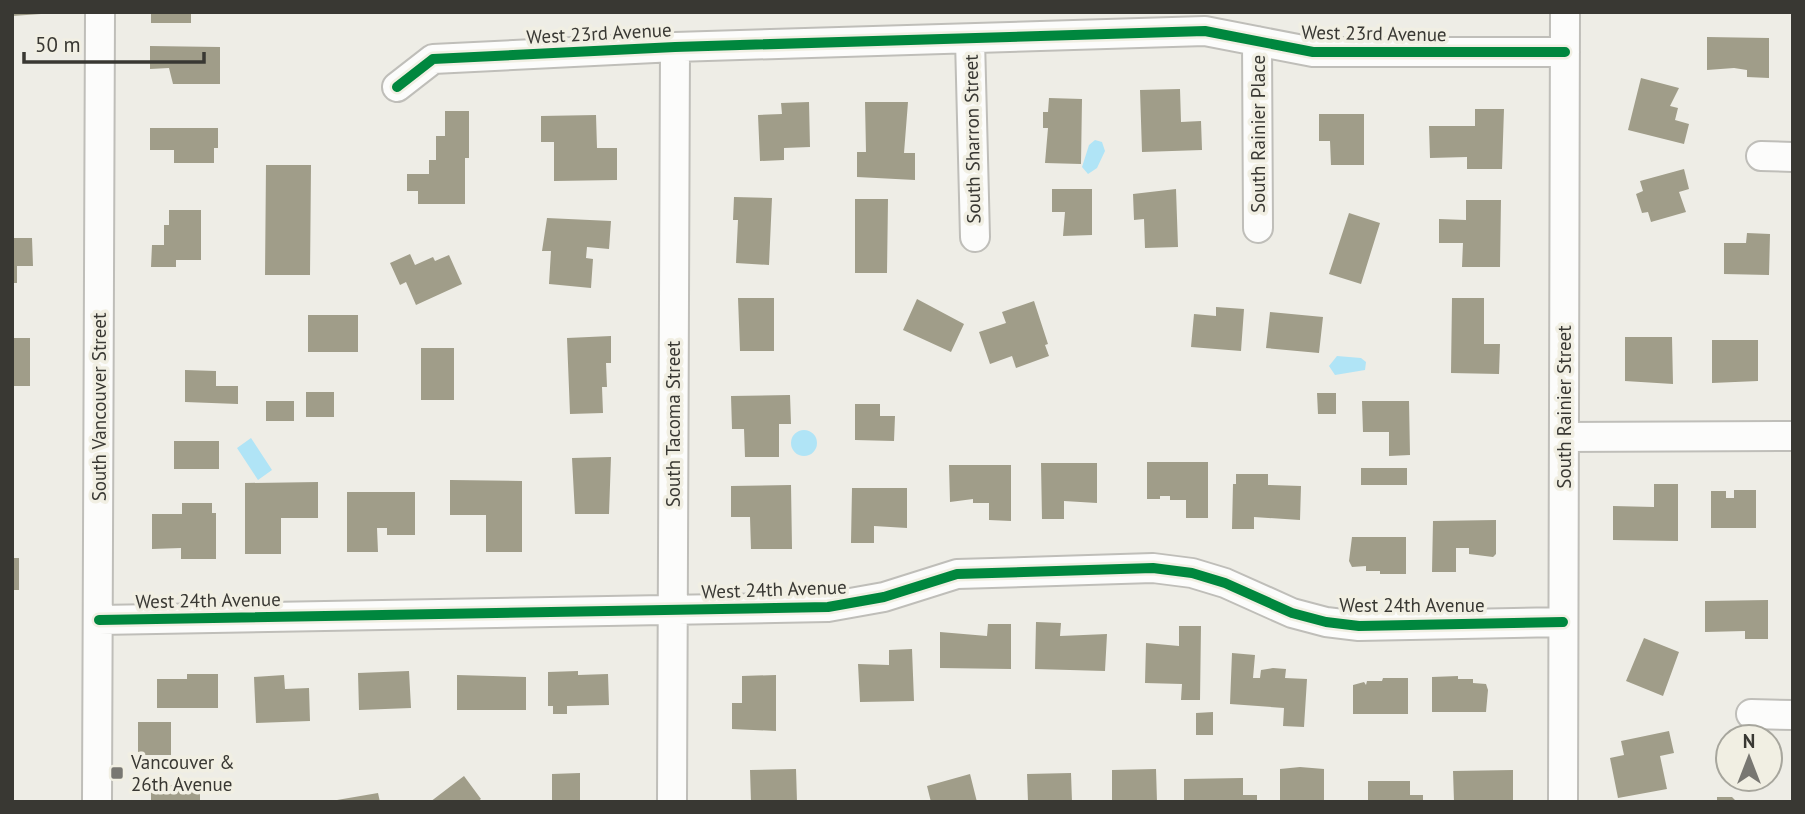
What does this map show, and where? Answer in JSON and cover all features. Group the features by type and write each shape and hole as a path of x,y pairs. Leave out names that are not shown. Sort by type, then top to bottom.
{"street":[{"name":"South Vancouver Street","path":"97,802 100,12"},
{"name":"South Rainier Street","path":"1563,802 1565,12"},
{"name":"West 23rd Avenue","path":"397,87 433,59 675,47 1205,31 1312,52 1565,52"},
{"name":"South Sharron Street","path":"970,40 975,237"},
{"name":"South Rainier Place","path":"1257,41 1258,228"},
{"name":"South Tacoma Street","path":"671,802 675,47"},
{"path":"1761,156 1793,157"},
{"path":"1564,437 1793,436"},
{"name":"West 24th Avenue","path":"99,620 828,607 884,597 957,574 985,571 1153,568 1192,573 1225,583 1292,613 1326,622 1359,626 1563,622"},
{"path":"1751,715 1793,715"}],"water":[{"path":"1095,140 1102,142 1105,151 1097,168 1088,174 1082,167 1089,145"},
{"path":"1337,356 1361,358 1366,362 1365,370 1335,375 1329,366"},
{"path":"804,430 814,433 817,443 814,453 804,456 794,453 791,443 794,433"},
{"path":"251,438 272,470 258,480 237,448"}],"building":[{"path":"12,12 41,12 41,14 12,16"},
{"path":"151,12 191,12 191,23 151,23"},
{"path":"1707,37 1769,38 1769,78 1747,77 1747,70 1734,68 1707,70"},
{"path":"150,46 220,47 220,84 173,84 169,68 150,69"},
{"path":"1641,78 1679,88 1670,106 1678,108 1675,120 1689,124 1684,144 1628,130"},
{"path":"1180,89 1181,122 1201,121 1202,150 1142,152 1140,90"},
{"path":"1049,98 1082,99 1081,164 1045,163 1048,128 1043,128 1043,112 1048,112"},
{"path":"809,102 810,147 784,148 784,160 760,161 758,115 782,114 781,103"},
{"path":"865,102 908,102 904,153 915,153 915,180 857,177 857,152 866,152"},
{"path":"1475,109 1504,109 1502,169 1467,169 1467,157 1430,158 1429,126 1475,126"},
{"path":"445,111 469,111 465,204 418,204 418,191 407,191 407,174 429,174 429,160 436,160 436,136 445,136"},
{"path":"1319,114 1364,114 1364,165 1331,165 1330,141 1319,141"},
{"path":"596,115 597,148 617,148 617,180 554,181 554,142 541,142 541,116"},
{"path":"150,128 218,128 218,148 214,148 214,163 174,163 174,150 150,150"},
{"path":"266,165 311,165 310,275 265,275"},
{"path":"1684,169 1689,189 1679,192 1686,212 1651,222 1648,212 1642,213 1636,194 1643,191 1640,181"},
{"path":"1052,189 1092,189 1092,235 1063,236 1065,212 1052,212"},
{"path":"1176,189 1178,247 1145,248 1144,219 1134,220 1133,194"},
{"path":"734,197 772,198 769,265 736,263 738,220 733,220"},
{"path":"855,199 888,199 887,273 855,273"},
{"path":"1466,200 1501,200 1500,267 1462,267 1463,243 1439,243 1439,219 1466,220"},
{"path":"169,210 201,210 201,260 176,260 176,267 151,267 152,245 164,245 164,225 169,225"},
{"path":"1349,213 1380,223 1361,284 1329,274"},
{"path":"547,218 611,221 609,249 587,247 586,258 593,259 591,288 549,284 551,251 542,251"},
{"path":"1747,233 1770,234 1769,275 1724,274 1724,243 1746,243"},
{"path":"12,238 32,238 33,266 17,266 17,283 12,283"},
{"path":"410,254 415,265 433,257 435,261 449,255 462,284 416,305 406,282 400,285 390,263"},
{"path":"738,298 774,298 774,351 740,351"},
{"path":"1452,298 1484,298 1484,344 1500,344 1499,374 1451,373"},
{"path":"917,299 964,324 951,352 903,330"},
{"path":"1034,301 1048,344 1045,345 1049,356 1016,368 1012,356 990,364 979,332 1006,323 1002,312"},
{"path":"1216,307 1244,309 1241,351 1191,347 1194,314 1216,316"},
{"path":"1270,312 1323,317 1319,353 1266,348"},
{"path":"308,315 358,315 358,352 308,352"},
{"path":"611,336 611,363 606,363 607,387 602,387 603,413 570,414 567,338"},
{"path":"1625,337 1672,337 1673,384 1625,381"},
{"path":"12,338 30,338 30,386 12,386"},
{"path":"1712,340 1758,340 1758,381 1712,383"},
{"path":"421,348 454,348 454,400 421,400"},
{"path":"185,370 216,371 216,386 238,386 238,404 185,402"},
{"path":"306,392 334,392 334,417 306,417"},
{"path":"1317,393 1336,393 1336,414 1318,414"},
{"path":"790,395 791,424 779,424 779,457 745,457 744,429 732,429 731,396"},
{"path":"266,401 294,401 294,421 266,421"},
{"path":"1362,401 1409,401 1410,455 1389,456 1389,432 1363,432"},
{"path":"855,404 880,404 880,416 895,416 894,441 855,440"},
{"path":"174,441 219,441 219,469 174,469"},
{"path":"611,457 609,514 575,514 572,458"},
{"path":"1147,462 1208,462 1208,518 1186,518 1186,500 1170,500 1170,496 1147,499"},
{"path":"1041,463 1097,463 1097,503 1064,501 1064,519 1042,519"},
{"path":"949,465 1011,465 1011,521 989,520 989,503 973,503 973,499 950,502"},
{"path":"1361,468 1407,468 1407,485 1361,485"},
{"path":"1236,474 1268,474 1268,485 1301,486 1300,520 1254,517 1254,529 1232,529 1233,484 1236,484"},
{"path":"450,480 522,481 522,552 486,552 486,515 450,515"},
{"path":"318,482 318,518 281,518 281,554 245,554 245,483"},
{"path":"1654,484 1678,484 1678,541 1613,540 1613,506 1654,507"},
{"path":"791,485 792,549 751,549 750,517 731,517 731,486"},
{"path":"852,488 907,488 907,528 874,526 874,543 851,543"},
{"path":"1734,490 1756,490 1756,528 1711,528 1711,491 1726,491 1726,498 1734,498"},
{"path":"347,492 415,492 415,535 387,535 387,528 377,528 378,552 347,552"},
{"path":"182,503 212,503 212,513 216,513 216,559 181,559 181,548 152,549 152,514 182,514"},
{"path":"1496,520 1496,554 1493,557 1469,554 1469,548 1456,548 1456,572 1432,572 1433,521"},
{"path":"1352,537 1406,537 1406,574 1380,574 1380,571 1366,571 1366,566 1352,567 1349,561"},
{"path":"12,558 19,558 19,590 12,590"},
{"path":"1768,600 1768,639 1745,639 1745,631 1705,632 1705,601"},
{"path":"1036,622 1061,623 1060,636 1107,634 1105,671 1035,669"},
{"path":"988,624 1011,624 1011,669 940,668 940,632 987,636"},
{"path":"1179,626 1201,626 1200,700 1181,700 1182,684 1145,683 1146,643 1179,646"},
{"path":"1644,638 1679,652 1663,696 1626,681"},
{"path":"912,649 914,701 860,702 858,664 889,665 889,650"},
{"path":"1232,653 1255,655 1253,678 1260,678 1261,670 1273,668 1286,669 1285,678 1307,679 1304,727 1283,726 1284,708 1230,704"},
{"path":"409,671 411,708 359,710 358,673"},
{"path":"578,671 578,675 608,674 609,705 567,706 567,714 553,714 553,706 548,706 548,672"},
{"path":"187,674 218,674 218,708 157,708 157,679 187,679"},
{"path":"284,675 285,689 309,688 310,721 256,723 254,677"},
{"path":"457,675 526,677 526,710 457,710"},
{"path":"776,675 776,731 732,729 732,703 742,703 742,676"},
{"path":"1458,676 1458,679 1473,679 1473,683 1486,684 1486,712 1432,712 1432,677"},
{"path":"1383,678 1408,678 1408,714 1353,714 1353,685 1364,682 1366,685 1367,681 1382,681"},
{"path":"1213,712 1213,735 1196,735 1196,713"},
{"path":"138,722 171,722 171,755 138,755"},
{"path":"1669,731 1674,753 1660,756 1667,789 1618,798 1610,758 1624,755 1621,741"},
{"path":"796,769 797,802 751,802 750,770"},
{"path":"1156,769 1157,802 1112,801 1112,770"},
{"path":"1280,769 1324,769 1324,802 1280,802"},
{"path":"1513,770 1513,802 1454,802 1453,771"},
{"path":"580,773 580,802 552,802 552,774"},
{"path":"1071,773 1072,802 1028,802 1027,774"},
{"path":"970,774 977,802 931,802 927,786"},
{"path":"464,776 481,799 477,802 430,802"},
{"path":"1243,778 1243,795 1257,795 1257,802 1184,802 1184,779"},
{"path":"1368,781 1410,781 1410,795 1423,795 1423,802 1368,802"},
{"path":"151,785 200,785 200,802 151,802"},
{"path":"378,793 380,802 337,802 337,800"},
{"path":"1717,797 1732,797 1737,802 1717,802"}],"cycle path":[{"path":"397,87 433,59 675,47 1205,31 1313,52 1565,52"},
{"path":"99,620 828,607 884,597 957,574 1153,568 1192,573 1225,583 1292,613 1326,622 1359,626 1563,622"}],"place":[{"name":"Vancouver & 26th Avenue","path":"117,773"}]}
